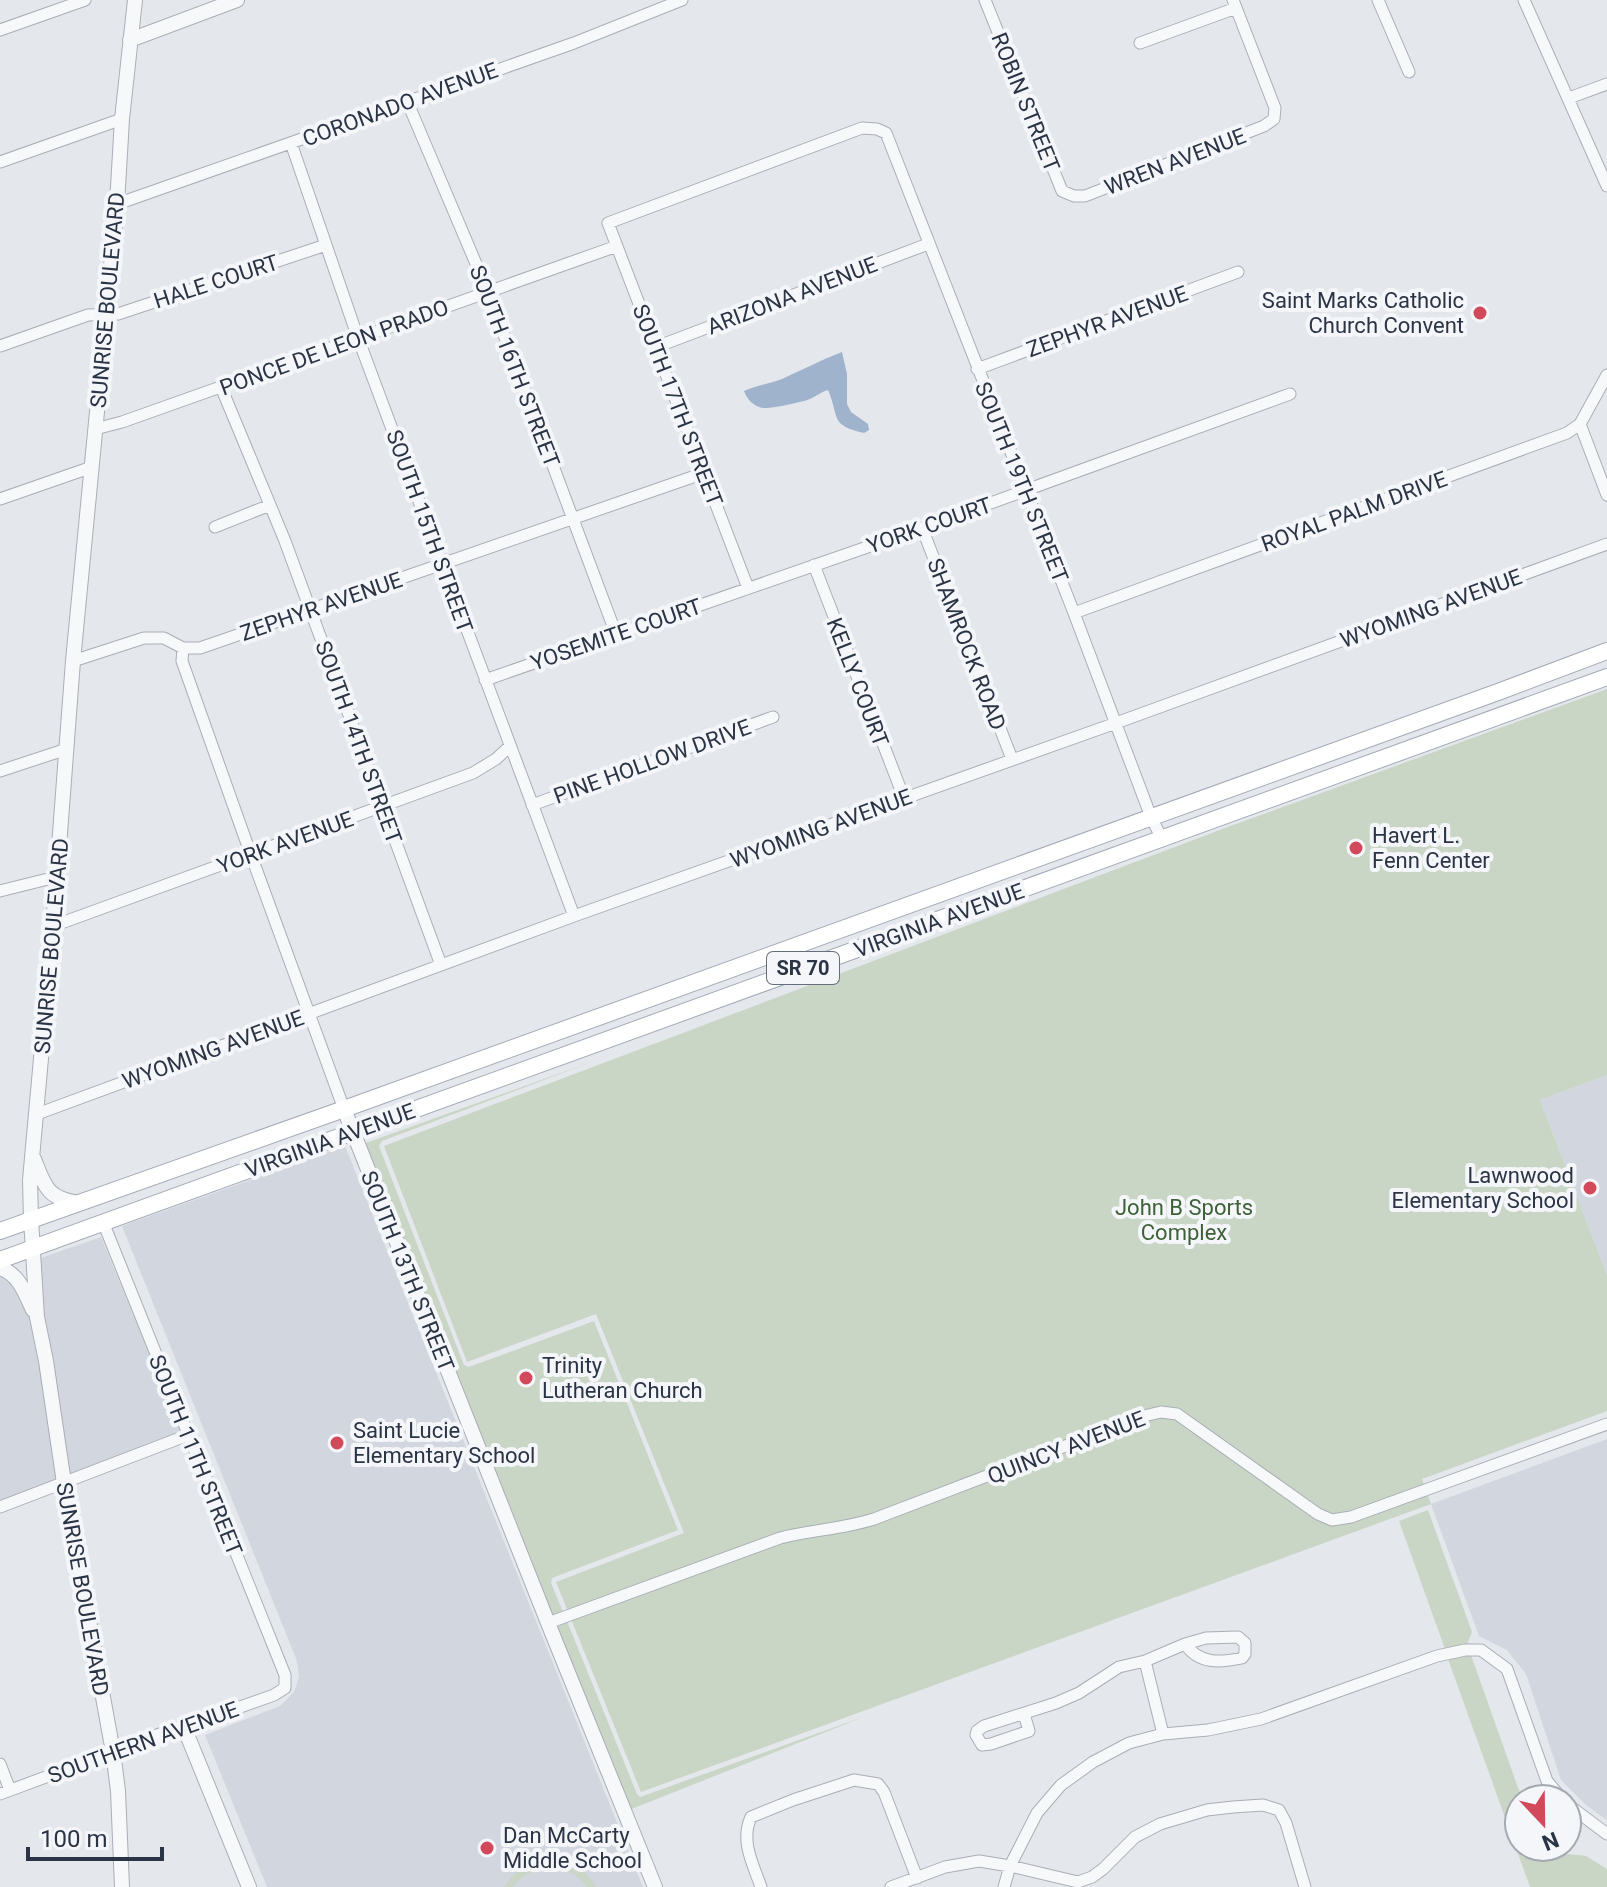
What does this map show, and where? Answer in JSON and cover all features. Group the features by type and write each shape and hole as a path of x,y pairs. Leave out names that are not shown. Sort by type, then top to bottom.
{"main road":[{"name":"VIRGINIA AVENUE","path":"0,1231 1607,651"},
{"name":"VIRGINIA AVENUE","path":"0,1260 1607,677"},
{"path":"1373,763 1381,745 1498,692"}],"street":[{"path":"0,30 85,0"},
{"name":"SUNRISE BOULEVARD","path":"122,1887 113,1752 37,1317 30,1180 73,661 135,0"},
{"path":"130,40 237,0"},
{"name":"CORONADO AVENUE","path":"117,204 574,43 682,0"},
{"name":"ROBIN STREET","path":"985,0 1062,191 1074,196"},
{"path":"1378,0 1409,72"},
{"path":"1524,0 1607,186"},
{"path":"1140,43 1235,4"},
{"name":"WREN AVENUE","path":"1074,196 1085,196 1264,126 1274,119 1275,108 1235,4"},
{"path":"1569,98 1607,84"},
{"name":"SOUTH 16TH STREET","path":"407,101 488,292 616,634"},
{"path":"0,162 122,119"},
{"name":"SOUTH 17TH STREET","path":"748,588 608,223 862,128 877,129"},
{"name":"SOUTH 19TH STREET","path":"877,129 886,133 1162,839"},
{"name":"SOUTH 15TH STREET","path":"291,143 358,338 574,916"},
{"name":"ARIZONA AVENUE","path":"656,347 928,244"},
{"name":"HALE COURT","path":"0,346 88,315 118,314 326,245"},
{"name":"PONCE DE LEON PRADO","path":"95,429 617,246"},
{"name":"ZEPHYR AVENUE","path":"977,369 1238,272"},
{"path":"1607,375 1580,424 1607,495"},
{"name":"SOUTH 14TH STREET","path":"221,387 311,610 441,965"},
{"name":"YORK COURT","path":"748,588 1290,394"},
{"name":"ROYAL PALM DRIVE","path":"1074,613 1567,433 1580,424"},
{"path":"0,499 92,467"},
{"name":"ZEPHYR AVENUE","path":"73,661 144,638 164,638 183,648 200,648 704,473"},
{"path":"215,527 270,505"},
{"name":"SHAMROCK ROAD","path":"922,528 1012,759"},
{"name":"WYOMING AVENUE","path":"37,1114 574,916 1607,544"},
{"name":"KELLY COURT","path":"814,565 904,798"},
{"name":"YOSEMITE COURT","path":"485,680 748,588"},
{"name":"SOUTH 13TH STREET","path":"183,648 182,661 344,1109 655,1887"},
{"name":"PINE HOLLOW DRIVE","path":"532,805 773,717"},
{"name":"YORK AVENUE","path":"53,926 473,773 510,746"},
{"path":"0,771 67,749"},
{"path":"0,891 56,877"},
{"path":"682,987 690,1009"},
{"path":"33,1155 44,1182 53,1194 59,1199 78,1203"},
{"name":"SOUTH 11TH STREET","path":"103,1222 285,1675 285,1688"},
{"path":"0,1268 13,1274 37,1317"},
{"name":"QUINCY AVENUE","path":"548,1623 780,1538 853,1526 874,1519 1161,1412 1177,1414 1318,1514 1332,1520 1351,1517 1607,1424"},
{"path":"0,1507 188,1435"},
{"path":"1024,1714 1079,1693 1119,1667 1145,1661 1185,1644 1206,1638 1238,1637 1245,1643 1245,1654 1242,1658 1227,1661 1201,1659 1192,1654 1185,1644"},
{"path":"1004,1887 1010,1866 1037,1813 1061,1785 1093,1762 1129,1743 1163,1734 1208,1730 1261,1719 1437,1656 1465,1650 1481,1650 1507,1669 1549,1783"},
{"path":"1145,1661 1163,1734"},
{"name":"SOUTHERN AVENUE","path":"5,1792 274,1695 285,1688"},
{"path":"184,1727 249,1887"},
{"path":"0,1764 5,1792"},
{"path":"761,1887 745,1840 751,1817 854,1780 878,1784 884,1792 917,1878"},
{"path":"891,1887 945,1867 979,1861 1078,1882 1092,1877 1135,1837 1160,1824 1207,1810 1263,1805 1279,1810 1286,1823 1305,1887"},
{"path":"1583,1816 1607,1834"}],"shaded area":[{"name":"Lawnwood Elementary School","path":"1607,1075 1607,1275 1540,1100"},
{"name":"Saint Lucie Elementary School","path":"345,1146 643,1887 267,1887 205,1735 280,1706 294,1692 299,1677 297,1661 122,1226"},
{"path":"101,1237 182,1432 68,1476 42,1320 38,1259"},
{"path":"0,1273 10,1278 32,1319 59,1480 0,1502"},
{"path":"1607,1439 1607,1820 1583,1802 1583,1783 1564,1783 1561,1780 1526,1674 1507,1650 1479,1636 1431,1504"}],"green space":[{"name":"John B Sports Complex","path":"1607,689 1607,1075 1540,1100 1607,1275 1607,1411 1422,1479 1431,1504 641,1792 556,1582 684,1533 596,1314 467,1362 384,1146 1225,828"},
{"path":"594,1061 382,1141 379,1146 464,1365 469,1367 594,1321 678,1530 552,1578 551,1583 563,1612 550,1616 363,1144"},
{"path":"1428,1510 1472,1632 1467,1645 1445,1649 1399,1521"},
{"path":"567,1621 640,1797 866,1716 629,1810 554,1626"},
{"path":"1471,1655 1516,1783 1503,1783 1503,1812 1448,1659"},
{"path":"1583,1856 1607,1869 1607,1887 1530,1887 1521,1863 1583,1863"},
{"path":"546,1859 575,1866 596,1887 587,1887 570,1872 550,1868 530,1872 513,1887 504,1887 522,1868"}],"water":[{"path":"842,352 847,374 847,404 851,412 868,424 869,430 864,433 840,423 828,390 806,400 767,408 754,404 744,391 782,379"}],"place":[{"name":"Saint Marks Catholic Church Convent","path":"1480,313"},
{"name":"Havert L. Fenn Center","path":"1356,848"},
{"name":"Lawnwood Elementary School","path":"1590,1188"},
{"name":"Trinity Lutheran Church","path":"526,1378"},
{"name":"Saint Lucie Elementary School","path":"337,1443"},
{"name":"Dan McCarty Middle School","path":"487,1848"}]}
